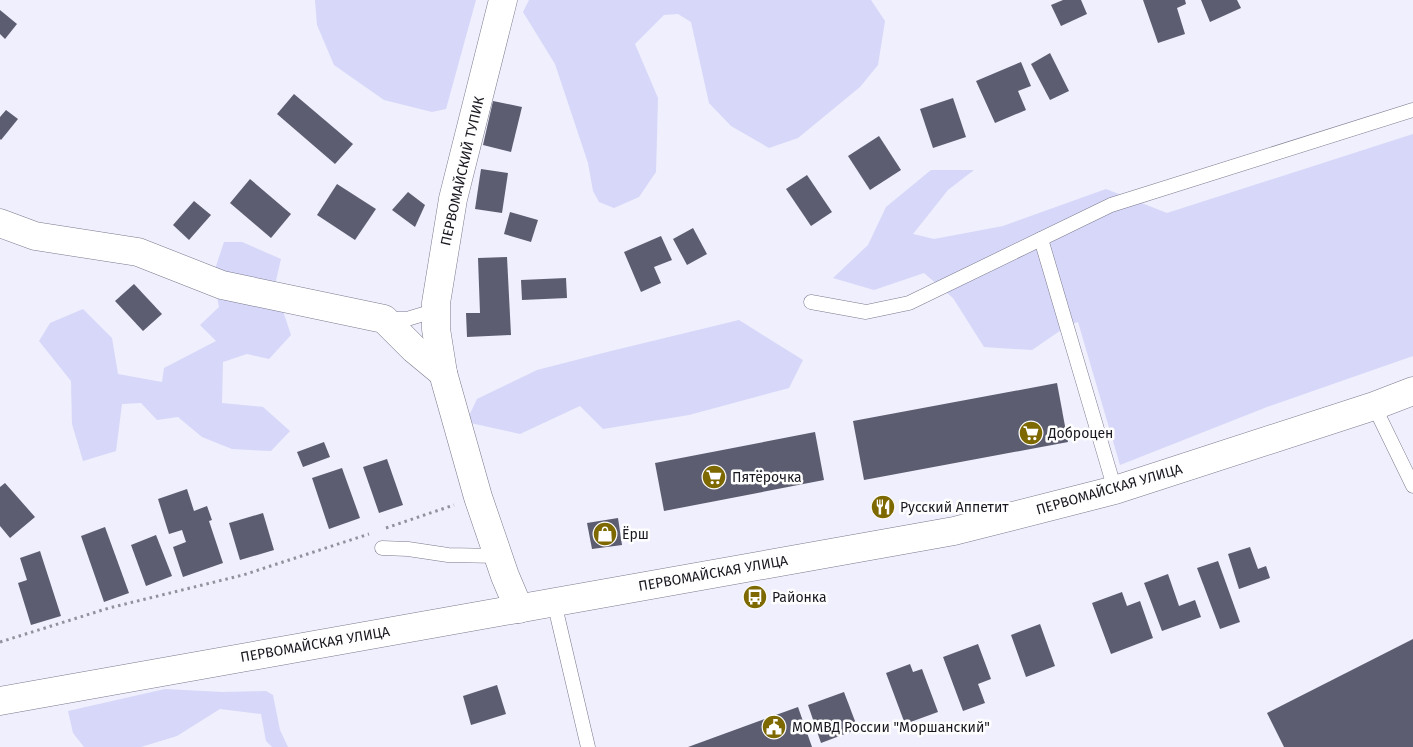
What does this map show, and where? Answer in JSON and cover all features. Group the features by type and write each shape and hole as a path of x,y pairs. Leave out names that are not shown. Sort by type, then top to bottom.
{"main road":[{"name":"ПЕРВОМАЙСКИЙ ТУПИК","path":"503,0 453,199 436,303 436,329 443,373 478,497 498,556 519,609"},
{"path":"0,224 35,236 138,252 222,285 384,319 414,349 443,373"},
{"name":"ПЕРВОМАЙСКАЯ УЛИЦА","path":"0,700 954,531 1116,490 1374,406 1413,391"}],"lane":[{"path":"811,302 866,312 909,303 1111,205 1413,110"},
{"path":"1042,239 1116,490"},
{"path":"384,319 407,319 427,313 436,303"},
{"path":"1374,406 1413,486"},
{"path":"382,548 408,549 448,555 498,556"},
{"path":"554,602 588,747"}],"path":[{"path":"384,528 478,497"},
{"path":"0,642 109,608 243,575 374,532"}],"shaded area":[{"path":"315,0 476,0 446,109 432,112 384,100 334,65 317,25"},
{"path":"529,0 871,0 885,21 878,65 860,87 798,138 769,148 731,126 709,103 691,22 678,14 664,15 635,44 658,98 656,172 639,197 614,208 599,202 593,191 588,163 555,64 523,12"},
{"path":"1413,134 1413,356 1267,407 1120,465 1078,322 1070,324 1032,350 984,347 953,298 924,273 874,290 833,278 868,245 886,207 931,170 974,170 948,190 913,234 934,239 1003,226 1106,189 1167,213"},
{"path":"224,242 242,242 281,259 274,289 262,308 282,308 291,335 269,359 247,354 223,362 222,403 263,407 290,431 271,451 232,449 202,437 178,417 157,420 141,403 122,404 116,451 83,461 72,424 71,381 39,341 50,323 83,309 112,338 118,374 162,382 164,368 216,341 200,325 219,307 213,275"},
{"path":"739,320 803,360 789,388 689,415 603,429 580,406 520,434 466,422 477,399 537,370"},
{"path":"165,689 222,692 266,691 273,695 280,730 288,747 272,747 266,741 261,714 220,709 177,736 141,747 84,747 73,733 68,711"}],"building":[{"path":"1063,0 1081,0 1087,14 1061,26 1051,5"},
{"path":"1143,0 1185,0 1186,4 1177,8 1185,34 1158,43"},
{"path":"1201,0 1237,0 1241,8 1210,22"},
{"path":"0,10 17,24 5,39 0,34"},
{"path":"1050,53 1069,91 1050,100 1031,64"},
{"path":"1021,62 1031,86 1018,91 1026,110 995,123 976,81"},
{"path":"294,94 353,144 335,164 277,114"},
{"path":"953,98 966,137 933,148 920,109"},
{"path":"493,101 522,107 511,152 483,145"},
{"path":"6,110 18,119 1,140 0,117"},
{"path":"879,136 901,170 870,190 848,156"},
{"path":"481,169 508,173 502,213 475,209"},
{"path":"807,175 832,212 811,226 786,189"},
{"path":"250,179 291,214 271,238 230,203"},
{"path":"337,184 376,209 355,240 317,215"},
{"path":"408,192 425,205 415,227 392,210"},
{"path":"194,201 211,215 189,240 173,225"},
{"path":"510,212 538,220 531,242 504,234"},
{"path":"693,228 707,254 687,265 673,239"},
{"path":"661,236 672,260 654,267 661,283 641,292 624,252"},
{"path":"507,257 511,335 467,337 466,313 480,313 478,258"},
{"path":"566,278 567,298 522,300 521,280"},
{"path":"134,284 162,314 143,331 115,301"},
{"path":"1057,383 1068,442 864,480 853,421"},
{"path":"815,432 824,480 664,511 655,463"},
{"path":"324,442 330,457 303,467 297,452"},
{"path":"387,459 403,505 379,513 363,467"},
{"path":"342,468 360,518 329,529 312,478"},
{"path":"5,483 35,517 10,538 0,526 0,487"},
{"path":"187,489 194,511 207,506 212,520 209,521 223,563 183,577 173,547 186,542 182,530 169,534 158,499"},
{"name":"Русский Аппетит","path":"892,500 894,512 873,514 871,503"},
{"path":"263,513 274,550 240,560 229,523"},
{"name":"Ёрш","path":"618,518 622,545 592,549 587,523"},
{"path":"105,527 129,593 104,602 81,536"},
{"path":"156,535 172,576 146,586 131,545"},
{"path":"1250,547 1258,569 1266,566 1270,578 1239,589 1228,554"},
{"path":"40,551 61,616 31,625 18,583 27,580 20,558"},
{"path":"1218,561 1240,622 1220,629 1197,568"},
{"path":"1168,574 1179,606 1195,600 1201,617 1162,631 1144,583"},
{"path":"1122,592 1127,606 1140,601 1153,638 1111,654 1092,603"},
{"path":"1040,624 1055,666 1026,677 1011,635"},
{"path":"1413,639 1413,747 1284,747 1267,713"},
{"path":"978,644 991,679 978,684 985,703 963,711 943,657"},
{"path":"910,664 913,672 922,669 938,712 905,724 886,673"},
{"path":"497,685 506,714 471,725 463,696"},
{"path":"844,692 858,729 821,743 808,705"},
{"name":"МОМВД России \"Моршанский\"","path":"798,707 812,747 688,747"}],"place":[{"name":"Доброцен","path":"1031,433"},
{"name":"Пятёрочка","path":"714,477"},
{"name":"Русский Аппетит","path":"883,507"},
{"name":"Ёрш","path":"605,534"},
{"name":"Районка","path":"755,597"},
{"name":"МОМВД России \"Моршанский\"","path":"774,727"}]}
